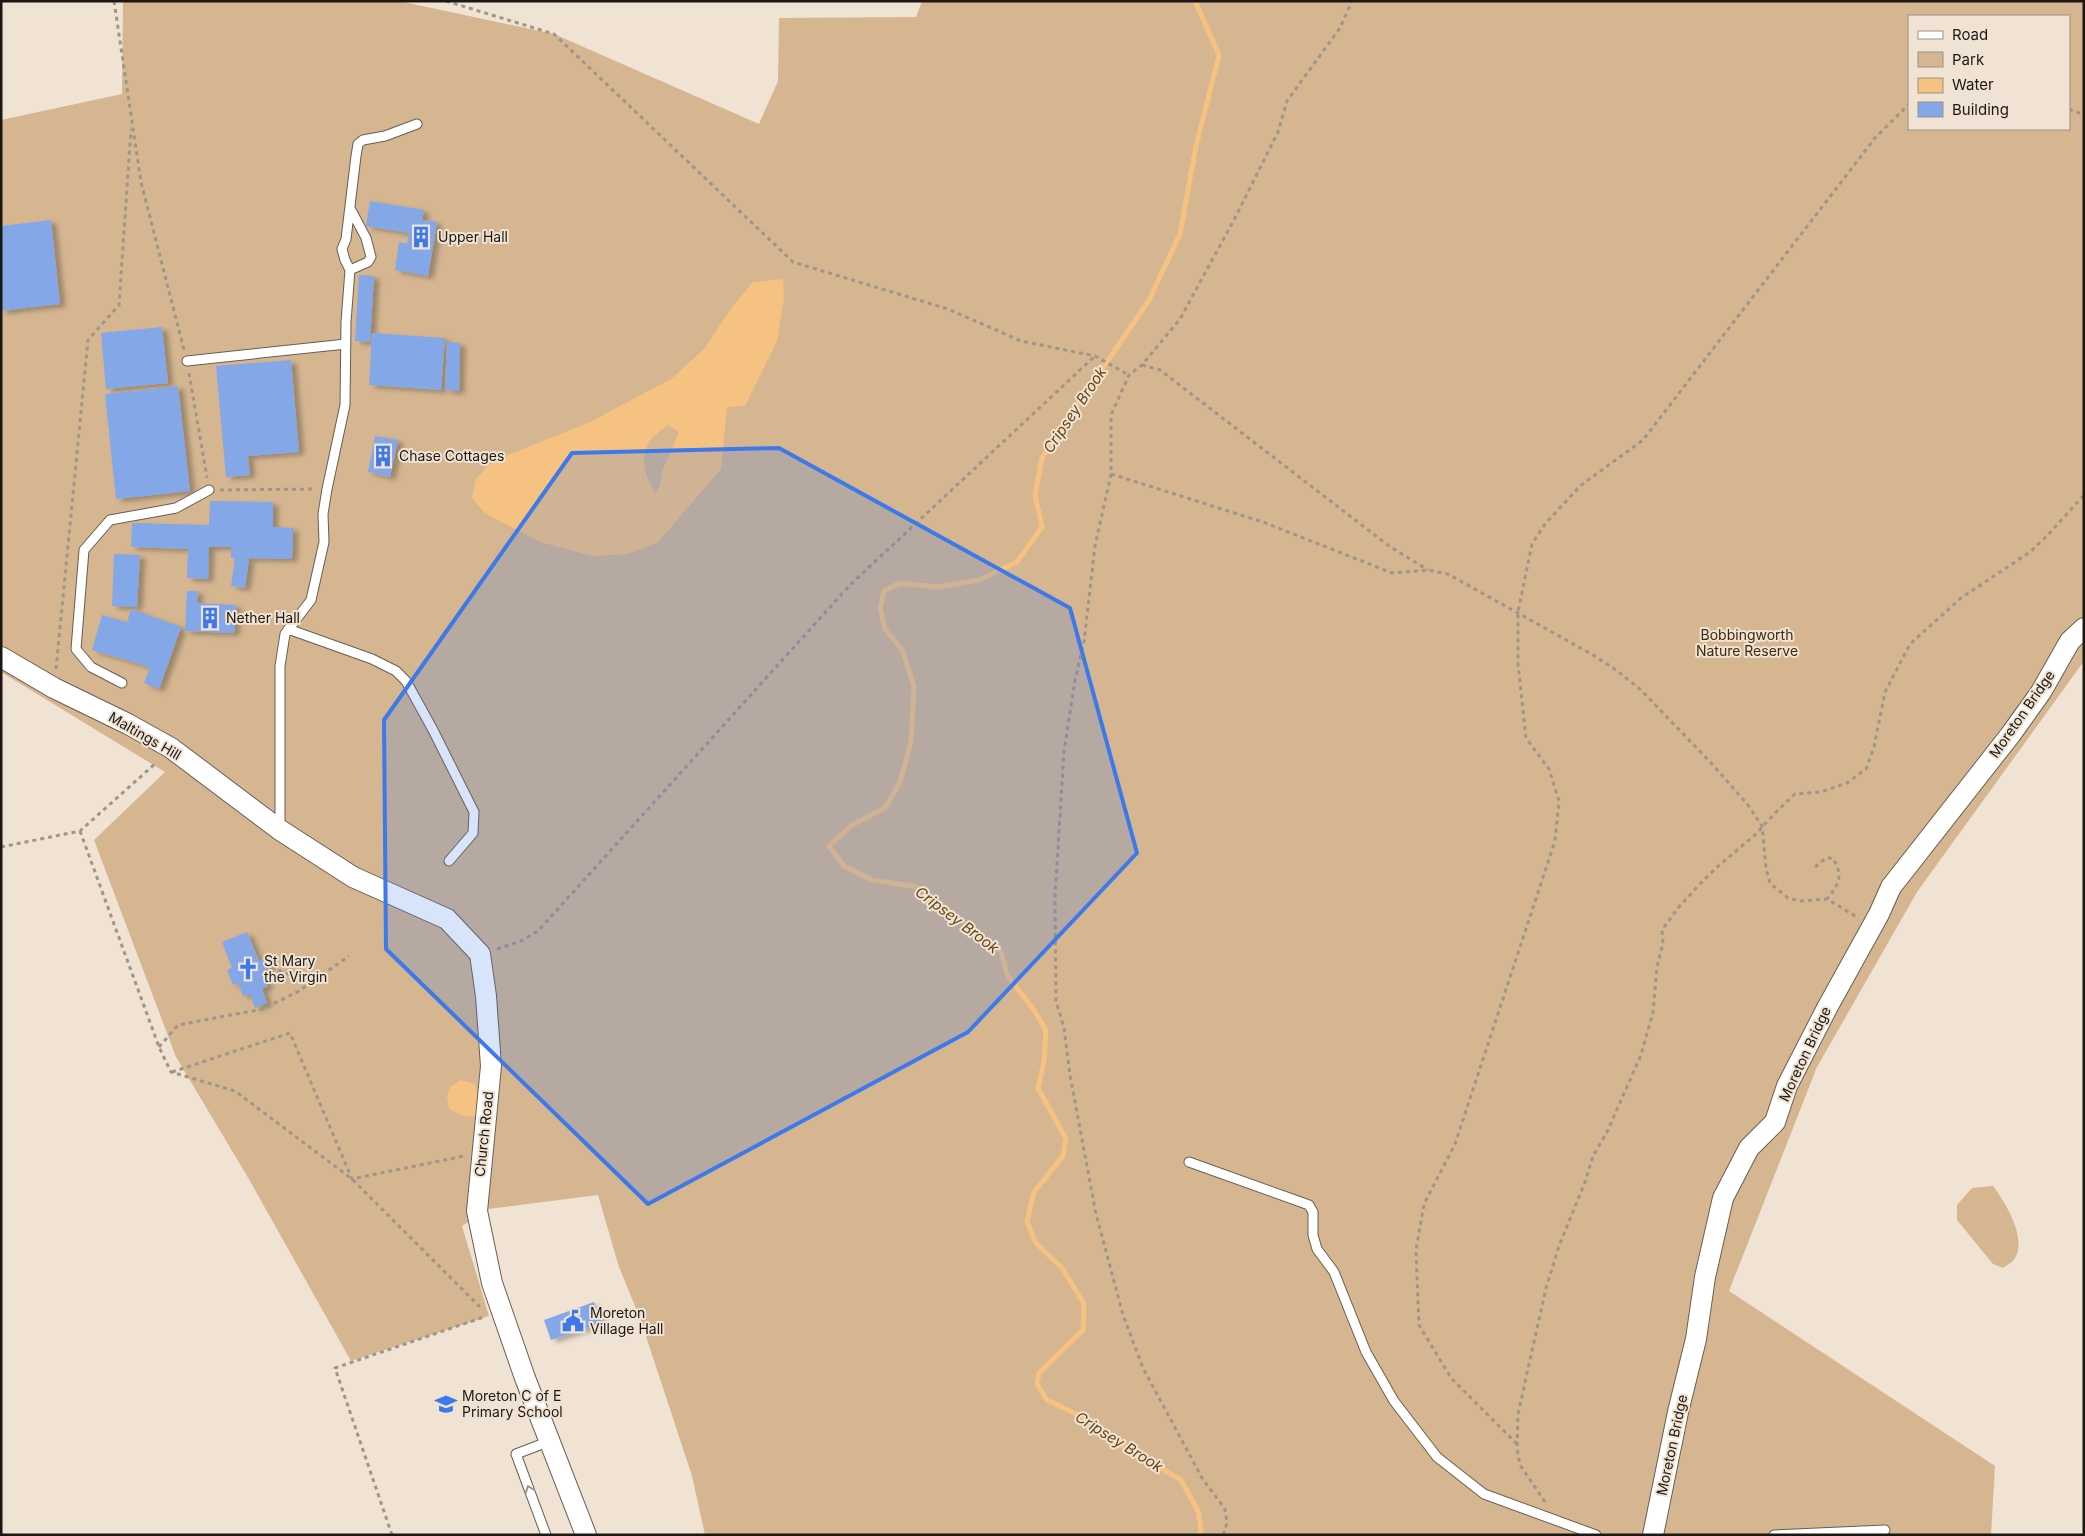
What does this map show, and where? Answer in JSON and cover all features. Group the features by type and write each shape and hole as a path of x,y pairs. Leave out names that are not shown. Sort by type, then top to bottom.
{"street":[{"name":"Moreton Bridge","path":"1653,1535 1678,1412 1696,1339 1705,1277 1723,1198 1749,1148 1775,1122 1787,1086 1827,1008 1873,926 1891,887 2011,734 2041,692 2070,641 2084,628"},
{"name":"Maltings Hill","path":"1,657 54,688 128,724 171,748 280,830"},
{"path":"280,830 353,877 447,919 480,954"},
{"name":"Church Road","path":"480,954 486,996 491,1066 477,1211 492,1283 524,1378 550,1441 582,1533"}],"lane":[{"path":"280,830 280,666 284,634 311,600 324,542 322,514 345,405 350,270 342,249 346,239 358,144 363,140 384,136 417,124"},
{"path":"350,208 366,238 371,257 368,262 350,270"},
{"path":"187,362 346,344"},
{"path":"122,683 91,667 76,650 84,550 110,520 176,508 209,490"},
{"path":"288,629 372,659 396,671 406,681 474,812 473,832 449,861"},
{"path":"1189,1162 1309,1205 1313,1212 1313,1236 1317,1249 1334,1272 1366,1352 1394,1401 1437,1457 1484,1494 1596,1535"},
{"path":"546,1535 516,1454 550,1441"},
{"path":"1774,1535 1885,1530"}],"path":[{"path":"54,688 88,340 119,305 132,121 114,1"},
{"path":"446,1 554,34 793,262 948,309 1021,341 1095,356 1129,375"},
{"path":"1223,1535 1227,1523 1226,1509 1202,1478 1160,1401 1143,1368 1122,1315 1096,1214 1070,1075 1064,1028 1056,1001 1055,897 1064,751 1075,680 1084,641 1095,546 1111,474 1111,415 1129,375 1142,365 1180,319 1235,218 1278,132 1286,101 1340,28 1352,1"},
{"path":"1517,1444 1451,1378 1419,1326 1416,1250 1424,1204 1455,1144 1555,842 1560,801 1549,769 1526,738 1518,664 1518,612 1532,544 1545,524 1580,486 1643,440 1876,138 1908,105"},
{"path":"2070,109 2084,115"},
{"path":"480,954 521,941 538,931 850,585 1095,356"},
{"path":"1142,365 1160,370 1389,546 1428,570"},
{"path":"1111,474 1263,522 1392,573 1428,570 1448,574 1593,655 1641,690 1748,804 1762,826 1766,868 1770,883 1788,898 1801,901 1827,899 1873,926"},
{"path":"1558,1522 1520,1465 1517,1444 1518,1414 1546,1288 1559,1246 1585,1182 1593,1156 1607,1132 1641,1055 1652,1012 1662,943 1662,930 1678,908 1699,885 1755,835 1795,794 1821,792 1847,783 1866,769 1874,748 1885,692 1899,661 1910,644 1961,598 2030,552 2084,495"},
{"path":"1,847 80,831 129,789 171,748"},
{"path":"80,831 171,1072 235,1091 352,1180 489,1316 335,1368 392,1535"},
{"path":"1815,867 1826,858 1833,858 1840,870 1839,881 1827,899"},
{"path":"160,1047 164,1039 178,1025 263,1009 299,991 349,956"},
{"path":"271,967 295,977 318,977"},
{"path":"171,1072 290,1033 352,1180"},
{"path":"352,1180 482,1152"}],"highlighted area":[{"path":"779,448 1070,608 1137,853 968,1032 648,1204 386,949 384,720 572,453"}],"green space":[{"name":"Bobbingworth Nature Reserve","path":"123,1 399,1 554,34 759,124 778,81 779,18 916,17 922,1 2084,1 2084,661 1917,892 1817,1067 1729,1291 1995,1466 1991,1535 705,1535 692,1476 640,1318 619,1267 598,1195 489,1209 462,1226 489,1316 351,1361 250,1181 176,1057 94,840 165,772 1,672 1,120 122,94"},
{"path":"1993,1186 2013,1220 2018,1240 2018,1250 2015,1258 2003,1268 1993,1264 1957,1220 1957,1205 1972,1188"}],"water":[{"path":"783,279 784,298 777,341 745,406 727,407 721,469 658,542 628,554 593,556 540,542 485,513 472,498 476,479 488,466 508,455 588,423 671,379 704,349 730,310 753,282","holes":["668,425 679,432 662,472 660,486 655,493 645,469 645,450 652,439"]},
{"path":"460,1080 475,1084 479,1099 476,1116 465,1116 449,1109 447,1096 450,1087"}],"building":[{"name":"Upper Hall","path":"370,201 424,210 422,220 437,222 428,276 395,270 399,242 407,244 409,233 366,226"},
{"path":"51,220 60,304 1,311 1,226"},
{"path":"359,275 374,276 370,342 355,341"},
{"path":"162,327 168,383 106,389 101,333"},
{"path":"372,333 445,338 441,390 369,385"},
{"path":"447,342 460,343 459,391 445,390"},
{"path":"291,360 299,452 248,456 250,475 226,477 216,366"},
{"path":"178,386 190,491 116,499 105,394"},
{"name":"Chase Cottages","path":"375,436 398,440 390,477 368,472"},
{"path":"210,501 273,502 273,527 293,528 292,559 241,558 249,559 245,588 231,586 235,558 231,558 231,547 209,547 208,579 187,578 188,549 131,547 132,523 209,525"},
{"path":"114,554 140,555 137,607 112,606"},
{"name":"Nether Hall","path":"187,591 198,591 197,603 236,605 234,633 185,631"},
{"path":"131,609 181,627 159,689 144,683 150,667 92,650 102,615 132,624 127,622"},
{"name":"St Mary the Virgin","path":"247,932 259,961 266,958 270,968 262,971 268,986 262,989 267,1003 255,1008 250,994 243,996 238,983 233,985 227,970 232,968 222,942"},
{"name":"Moreton Village Hall","path":"594,1302 602,1323 551,1340 544,1320"}],"waterway":[{"name":"Cripsey Brook","path":"1195,1 1219,55 1196,146 1180,234 1149,300 1042,458 1035,495 1042,527 1017,562 979,580 937,587 900,583 884,591 880,608 885,629 903,651 914,687 911,741 900,782 885,808 852,825 829,846 844,866 872,880 917,887 961,919 972,932 1001,951 1007,975 1034,1010 1046,1031 1044,1061 1038,1088 1066,1139 1063,1156 1034,1192 1027,1222 1036,1243 1062,1268 1084,1304 1083,1330 1039,1373 1037,1384 1047,1400 1091,1421 1114,1441 1181,1480 1199,1513 1201,1530 1199,1535"}],"place":[{"name":"Upper Hall","path":"421,237"},
{"name":"Chase Cottages","path":"383,456"},
{"name":"Nether Hall","path":"210,618"},
{"name":"St Mary the Virgin","path":"248,969"},
{"name":"Moreton Village Hall","path":"573,1321"},
{"name":"Moreton C of E Primary School","path":"446,1404"}]}
